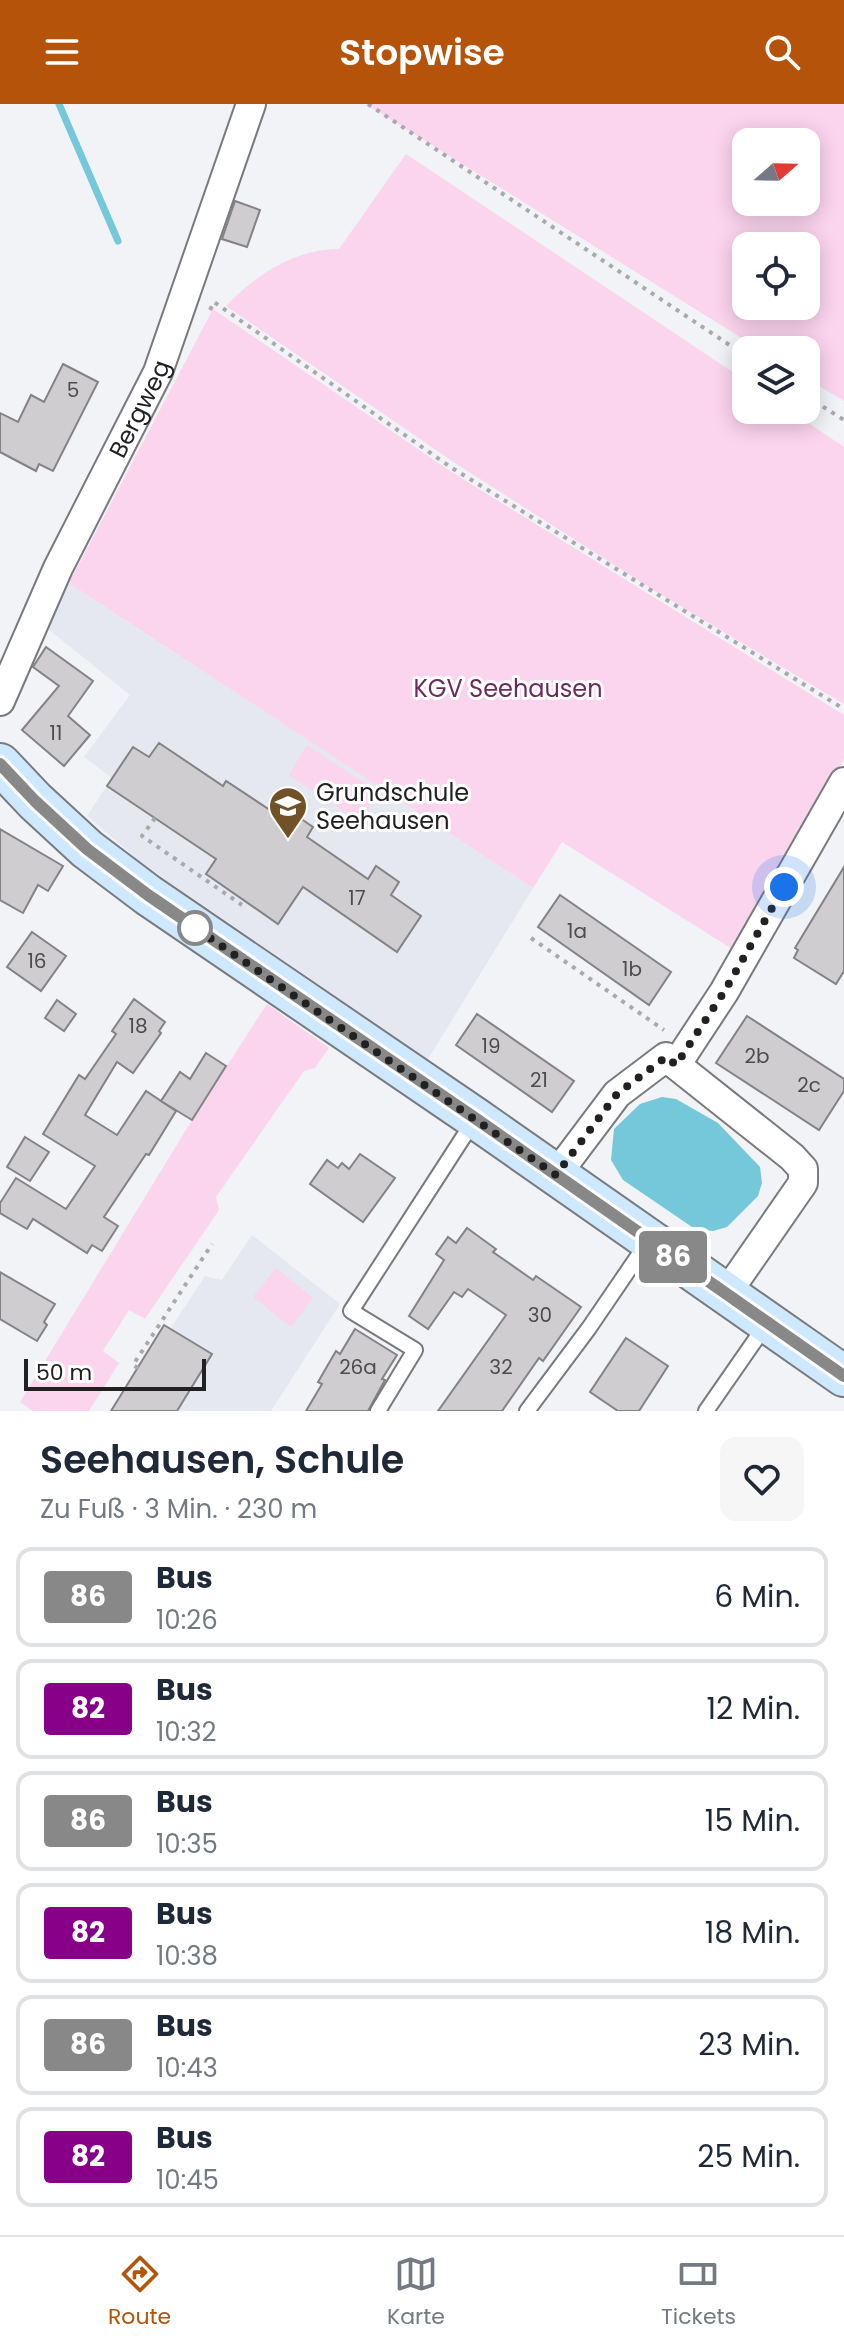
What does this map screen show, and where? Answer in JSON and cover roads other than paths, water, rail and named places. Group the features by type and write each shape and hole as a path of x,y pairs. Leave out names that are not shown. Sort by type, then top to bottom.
{"street":[{"name":"Bergweg","path":"0,701 58,568 158,372 251,104"},
{"path":"0,765 87,849 148,895 475,1118 844,1376"},
{"path":"682,1056 724,992 844,782"},
{"path":"556,1175 617,1094 666,1057 682,1056 803,1169 803,1183 726,1294"}],"lane":[{"path":"378,1411 415,1350 351,1311 475,1118"},
{"path":"527,1411 649,1240"},
{"path":"706,1411 767,1322"}],"water":[{"path":"662,1097 676,1099 718,1123 760,1167 762,1183 758,1196 727,1227 713,1231 695,1229 623,1180 611,1160 614,1129 640,1104"}],"waterway":[{"path":"59,104 118,241"}],"place":[{"name":"Grundschule Seehausen","path":"288,840"}],"park label":[{"name":"KGV Seehausen","path":"508,688"}]}
